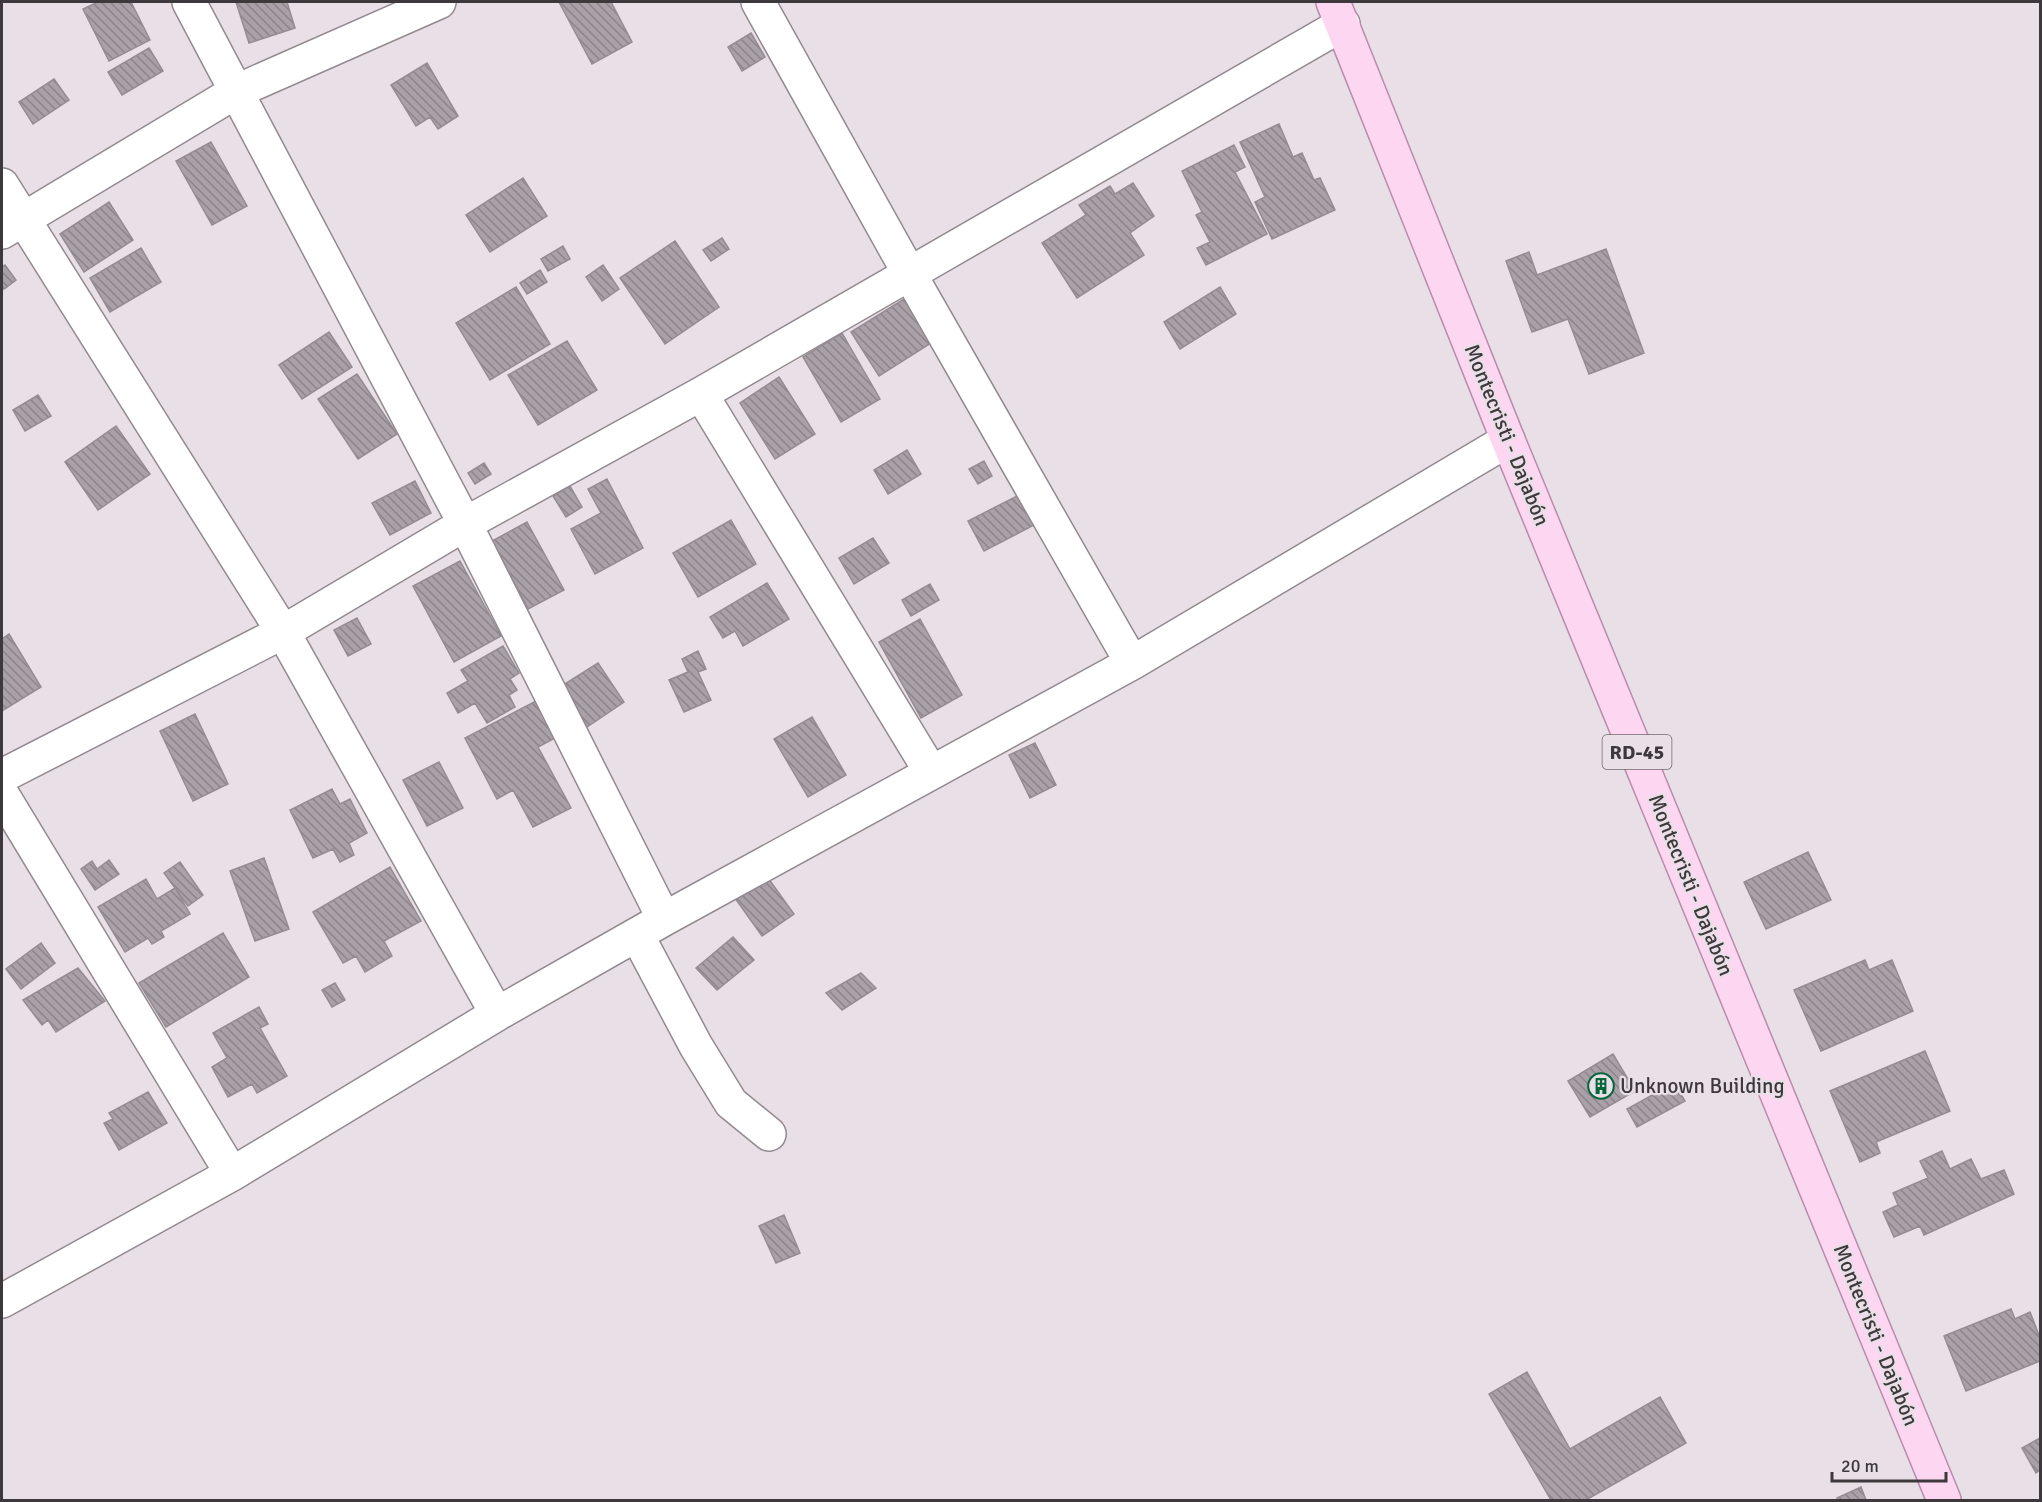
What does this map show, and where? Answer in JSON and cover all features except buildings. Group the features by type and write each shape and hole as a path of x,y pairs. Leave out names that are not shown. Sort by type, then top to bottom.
{"main road":[{"name":"Montecristi - Dajabón","path":"1339,13 1509,440 1944,1500"}],"street":[{"path":"189,2 465,524 651,927 696,1046 731,1103 769,1134"},
{"path":"13,226 237,91 439,2"},
{"path":"758,2 909,273 1132,663"},
{"path":"2,776 283,633 465,524 701,393 909,273 1339,13"},
{"path":"2,185 13,226 283,633 497,1014"},
{"path":"701,393 931,772"},
{"path":"2,1301 232,1174 497,1014 651,927 1132,663 1509,440"},
{"path":"2,794 232,1174"}],"place":[{"name":"Unknown Building","path":"1601,1086"}]}
